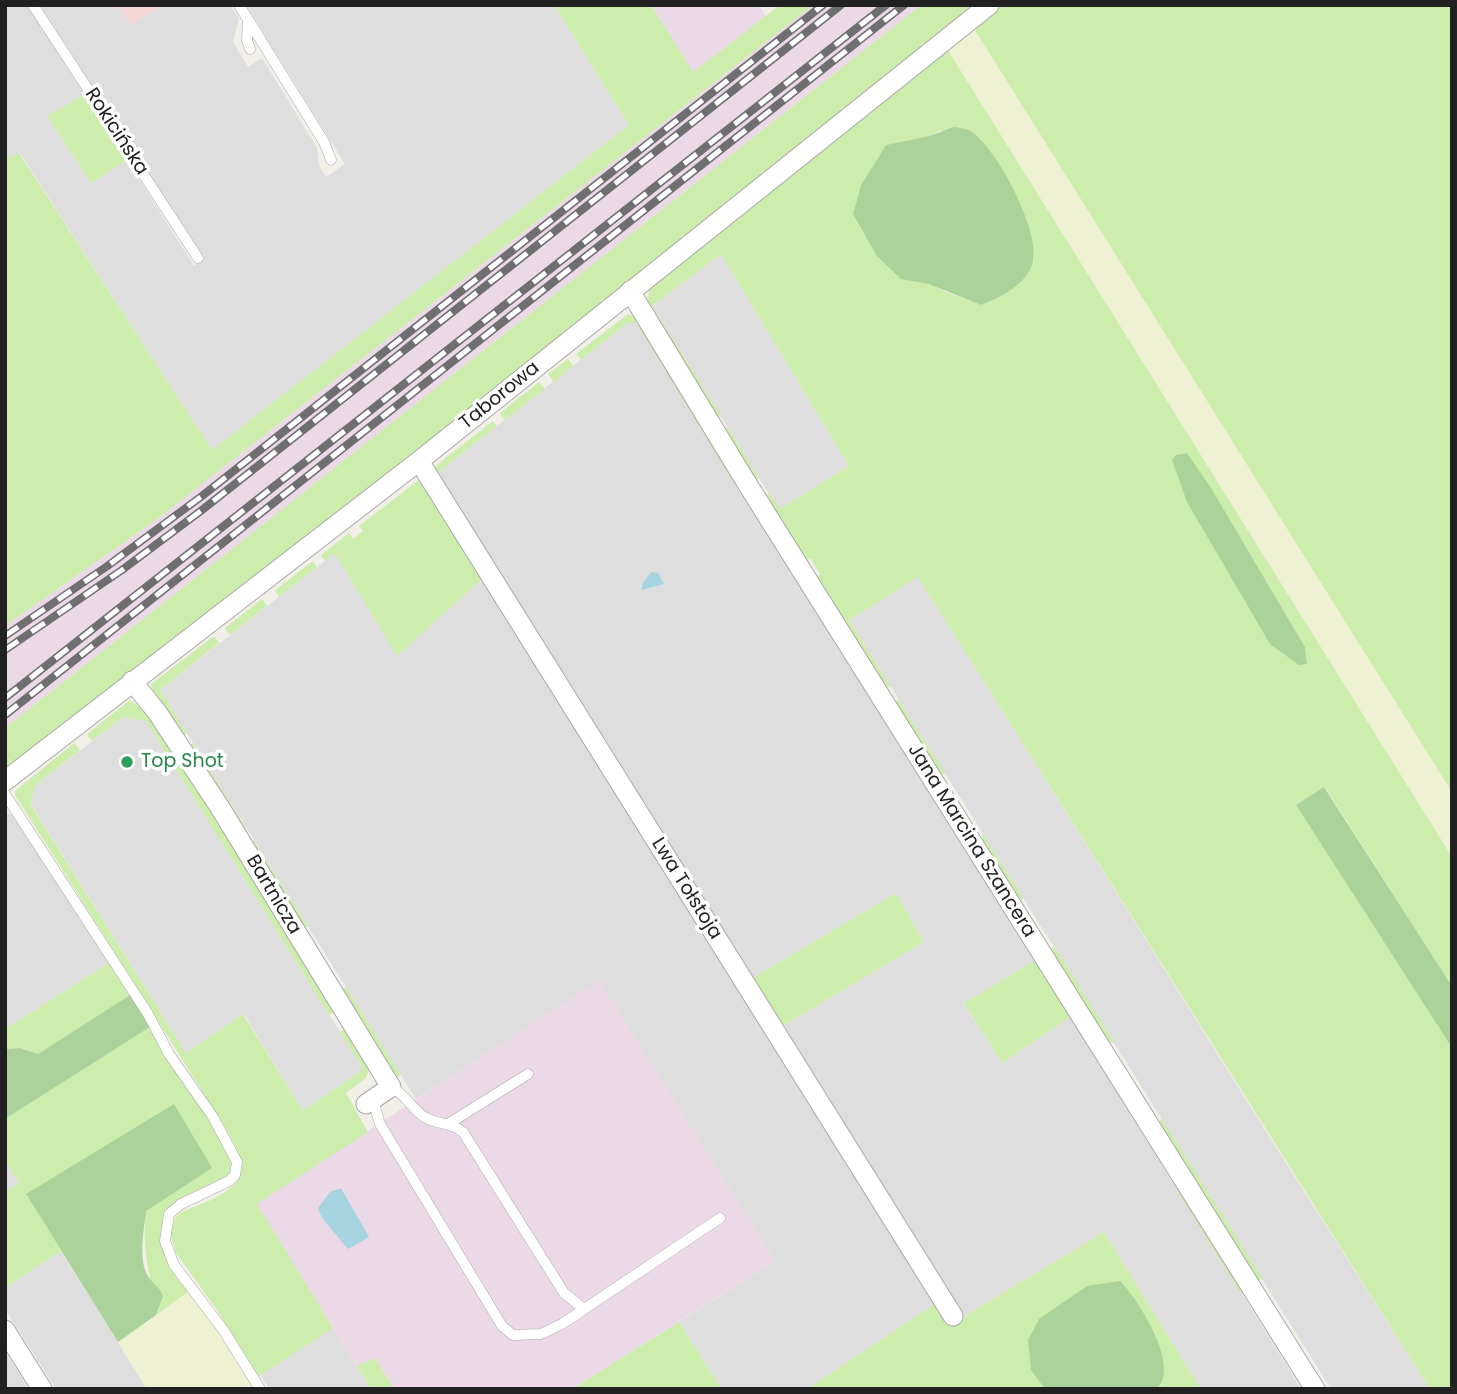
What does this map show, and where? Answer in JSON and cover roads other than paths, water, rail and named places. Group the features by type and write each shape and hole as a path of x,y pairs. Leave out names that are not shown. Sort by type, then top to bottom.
{"street":[{"name":"Taborowa","path":"5,781 419,461 989,5"},
{"name":"Jana Marcina Szancera","path":"630,291 743,477 1315,1389"},
{"name":"Lwa Tołstoja","path":"419,461 953,1317"},
{"name":"Bartnicza","path":"132,681 219,806 391,1087"},
{"path":"370,1101 391,1087"},
{"path":"5,1330 42,1389"}],"lane":[{"name":"Rokicińska","path":"33,5 198,258"},
{"path":"239,5 324,142 331,160"},
{"path":"248,19 247,40 250,49"},
{"path":"5,794 144,1007 169,1054 213,1117 237,1162 235,1175 229,1181 181,1205 169,1214 165,1241 174,1265 224,1331 260,1389"},
{"path":"448,1124 528,1074"},
{"path":"391,1087 422,1116 456,1125 463,1132 564,1293 583,1309"},
{"path":"370,1101 380,1124 506,1331 522,1337 541,1334 583,1309 720,1218"}],"water":[{"path":"651,572 658,573 664,584 642,590 642,584"},
{"path":"341,1188 369,1237 348,1249 322,1218 318,1208 330,1192"}],"railway":[{"path":"5,636 106,567 202,496 823,5"},
{"path":"5,650 122,570 202,510 841,5"},
{"path":"5,698 886,5"},
{"path":"5,715 904,5"}],"place":[{"name":"Top Shot","path":"127,762"}]}
